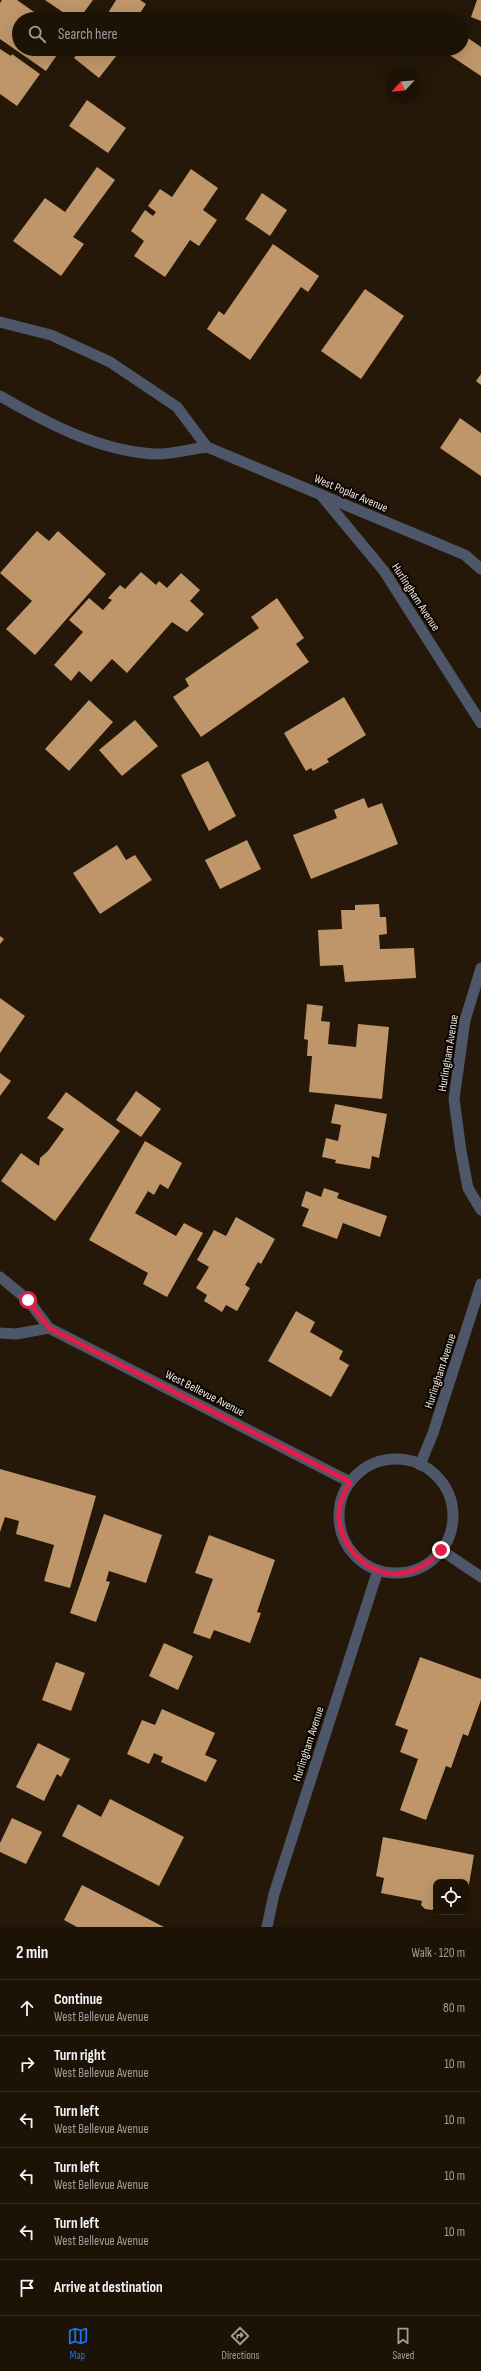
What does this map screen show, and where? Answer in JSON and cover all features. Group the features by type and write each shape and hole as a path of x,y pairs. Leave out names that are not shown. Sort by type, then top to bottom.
{"street":[{"path":"0,322 51,335 110,362 177,407 207,447"},
{"name":"West Poplar Avenue","path":"0,396 48,424 96,443 154,454 207,447 465,555 481,568"},
{"name":"Hurlingham Avenue","path":"319,493 384,571 481,723"},
{"name":"Hurlingham Avenue","path":"481,968 465,1020 454,1099 468,1188 481,1210"},
{"name":"West Bellevue Avenue","path":"0,1277 28,1300 49,1328 350,1482"},
{"name":"Hurlingham Avenue","path":"420,1465 433,1433 481,1284"},
{"path":"0,1333 16,1334 49,1328"},
{"path":"401,1459 420,1465 434,1474 445,1487 451,1502 453,1519 449,1535 441,1550 429,1562 413,1571 396,1573 378,1570 362,1562 350,1550 342,1534 338,1516 342,1498 350,1482 364,1468 382,1461 401,1459"},
{"path":"441,1550 481,1577"},
{"name":"Hurlingham Avenue","path":"267,1927 274,1894 378,1570"}],"building":[{"path":"2,0 17,0 34,12 12,12 12,47 0,39 0,3"},
{"path":"45,0 93,0 84,12 63,12"},
{"path":"116,0 140,0 146,4 141,12 109,12"},
{"path":"477,0 481,0 481,21 471,17"},
{"path":"469,39 481,47 481,76 451,56 469,56"},
{"path":"0,49 11,56 12,54 12,56 15,56 40,74 17,106 0,94"},
{"path":"24,56 56,56 46,71"},
{"path":"76,56 116,56 99,78 74,58"},
{"path":"87,100 126,128 108,153 69,126"},
{"path":"97,167 115,180 73,237 84,244 61,276 13,241 45,198 65,212"},
{"path":"191,169 218,188 203,210 217,220 199,246 190,240 165,277 134,256 144,241 131,231 145,210 153,216 156,212 148,206 160,189 172,197"},
{"path":"262,193 287,210 270,236 245,219"},
{"path":"273,244 319,276 308,292 301,287 250,360 207,329 219,311 224,315"},
{"path":"365,289 404,316 361,379 321,351"},
{"path":"481,374 481,385 476,381"},
{"path":"460,418 481,433 481,476 440,448"},
{"path":"37,531 49,541 58,531 106,574 35,655 6,629 32,601 0,573"},
{"path":"141,572 156,585 159,581 167,588 181,573 200,590 190,601 204,614 187,632 172,622 127,673 112,659 91,682 79,671 71,681 54,665 83,632 69,620 89,598 103,610 112,600 108,598 120,585 125,589"},
{"path":"277,598 304,638 296,644 309,662 201,737 173,697 189,686 185,679 259,628 251,617"},
{"path":"344,697 366,735 327,759 329,762 313,771 311,768 306,771 284,733"},
{"path":"89,700 113,722 69,771 45,749"},
{"path":"135,720 158,746 122,776 99,750"},
{"path":"208,761 236,816 209,831 181,775"},
{"path":"364,798 368,808 382,803 398,844 311,879 293,835 337,818 334,810"},
{"path":"247,840 261,869 220,889 205,860"},
{"path":"117,845 126,860 135,855 152,880 100,914 73,873"},
{"path":"379,904 380,917 386,917 387,934 379,935 380,949 414,948 416,978 345,982 343,965 320,966 318,930 342,929 341,910 355,910 355,905"},
{"path":"0,936 4,939 0,944"},
{"path":"0,998 25,1016 0,1053"},
{"path":"307,1004 323,1006 321,1021 330,1022 328,1044 356,1047 358,1024 389,1027 382,1099 309,1092 312,1056 307,1056 308,1040 304,1039"},
{"path":"0,1073 11,1081 0,1096"},
{"path":"136,1091 161,1109 141,1137 116,1120"},
{"path":"66,1092 120,1131 55,1221 1,1181 21,1153 39,1166 40,1158 48,1151 64,1129 47,1118"},
{"path":"335,1104 387,1114 379,1158 372,1156 370,1169 335,1163 336,1160 322,1157 326,1138 338,1141 341,1125 331,1123"},
{"path":"145,1141 182,1163 168,1189 160,1184 154,1195 148,1191 135,1213 176,1236 184,1223 203,1233 167,1297 143,1284 148,1273 89,1240"},
{"path":"324,1188 339,1193 337,1198 387,1216 380,1237 343,1223 337,1239 302,1226 309,1209 301,1206 306,1191 321,1197"},
{"path":"236,1217 275,1239 261,1264 258,1262 245,1285 250,1288 237,1311 226,1305 222,1312 204,1301 207,1295 196,1288 209,1267 197,1260 214,1230 226,1236"},
{"path":"296,1311 315,1322 310,1332 343,1351 339,1359 349,1365 331,1397 268,1361"},
{"path":"0,1469 96,1496 70,1588 44,1581 54,1545 16,1534 19,1521 5,1517 0,1532"},
{"path":"104,1514 162,1535 146,1583 109,1571 106,1581 110,1582 96,1622 70,1613"},
{"path":"209,1535 275,1560 257,1612 261,1613 250,1643 214,1630 210,1639 193,1633 213,1579 195,1573"},
{"path":"164,1643 193,1656 178,1690 149,1676"},
{"path":"420,1657 481,1679 481,1700 468,1736 463,1734 451,1768 446,1766 426,1820 400,1810 418,1759 400,1752 408,1730 395,1725"},
{"path":"56,1662 85,1673 71,1711 42,1700"},
{"path":"162,1709 215,1733 205,1755 217,1760 206,1782 161,1762 163,1757 154,1753 149,1764 127,1754 142,1720 155,1725"},
{"path":"38,1743 70,1759 61,1777 57,1774 44,1801 16,1787"},
{"path":"110,1799 184,1837 159,1886 62,1836 78,1804 101,1817"},
{"path":"12,1818 42,1832 26,1864 0,1852 0,1843"},
{"path":"383,1837 474,1855 469,1884 469,1879 433,1879 432,1910 425,1909 421,1905 422,1901 381,1893 384,1878 376,1876"},
{"path":"82,1885 164,1927 77,1927 64,1920"}],"route":[{"path":"28,1300 49,1328 350,1482 342,1498 338,1516 342,1534 350,1550 362,1562 378,1570 396,1573 413,1571 429,1562 441,1550"}]}
